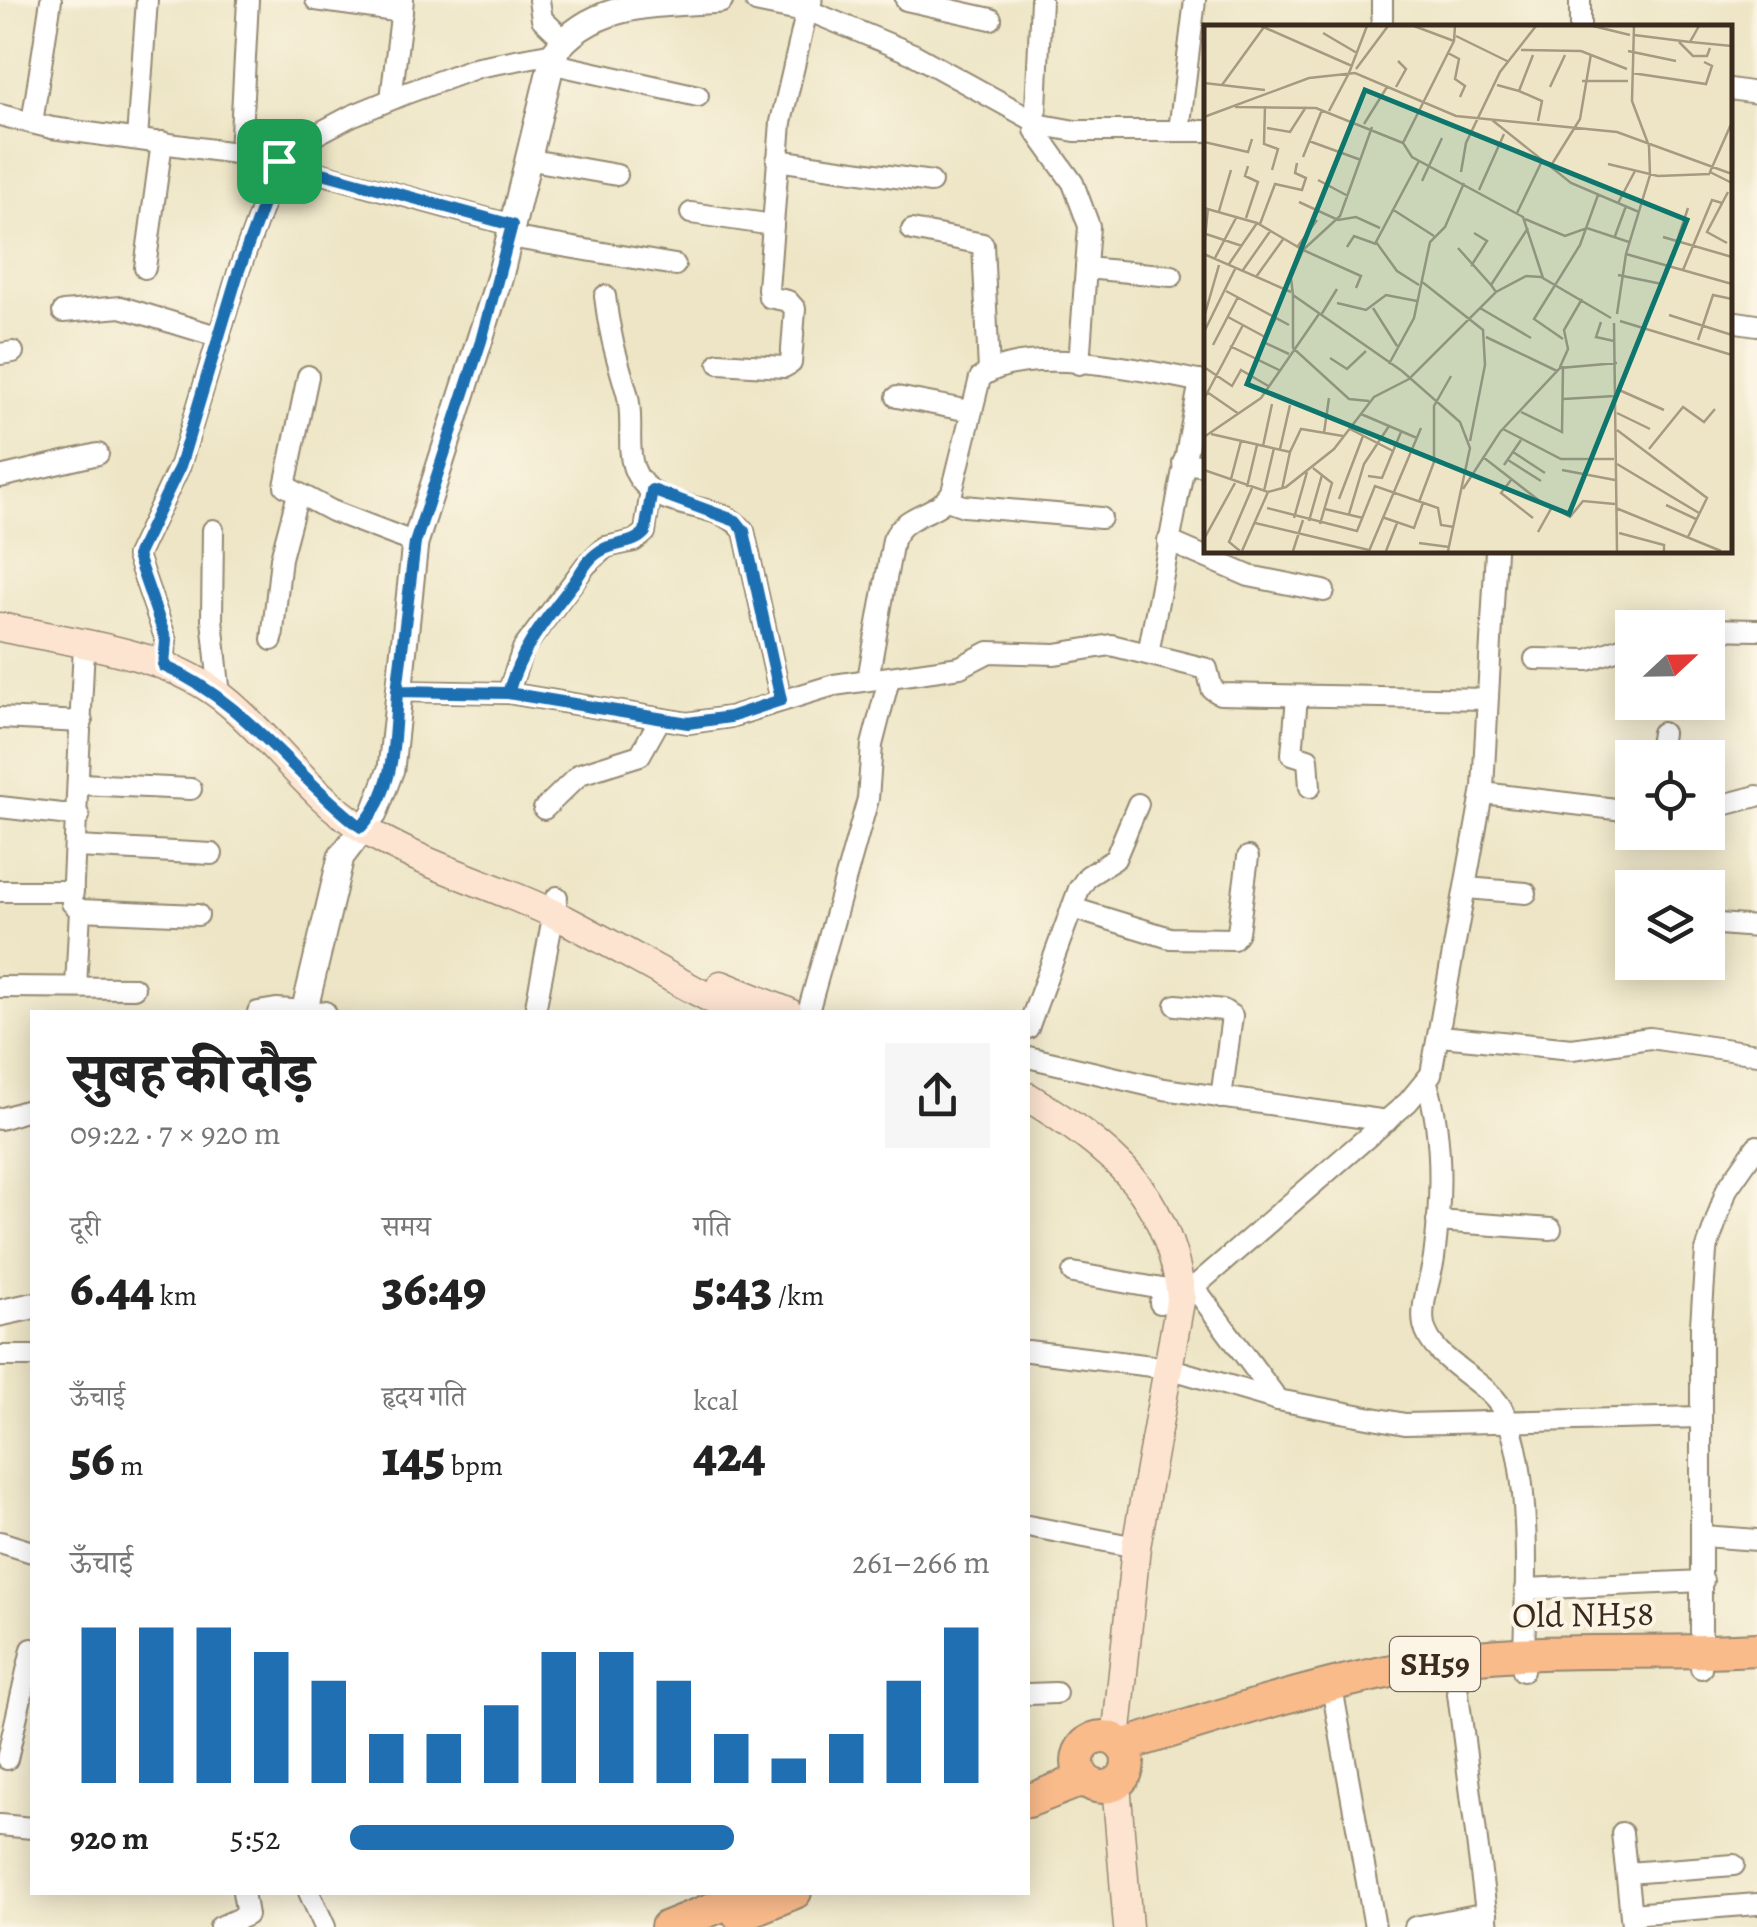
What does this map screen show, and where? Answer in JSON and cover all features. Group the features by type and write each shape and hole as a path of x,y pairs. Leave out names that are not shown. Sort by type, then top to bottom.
{"main road":[{"path":"0,627 164,666 220,696 313,783 330,787 368,821 448,853 704,977 783,1010"},
{"path":"556,906 735,1010"},
{"path":"1030,1098 1108,1155 1152,1202 1172,1240 1174,1294 1128,1546 1105,1762 1112,1927"},
{"path":"1030,1118 1096,1168 1137,1212 1174,1294"},
{"name":"Old NH58","path":"1701,1660 1757,1649"},
{"name":"Old NH58","path":"1030,1782 1333,1691 1524,1662 1701,1660 1757,1666"},
{"name":"Old NH58","path":"1333,1691 1456,1678 1524,1662"},
{"path":"1105,1762 1128,1927"},
{"name":"Old NH58","path":"1030,1800 1105,1762"},
{"path":"666,1927 701,1915 749,1911 788,1895"}],"street":[{"path":"32,123 51,0"},
{"path":"137,139 147,0"},
{"path":"240,153 248,0"},
{"path":"316,0 402,6 391,100"},
{"path":"538,0 556,52"},
{"path":"312,1010 342,857 368,821 391,769 415,543 481,341 556,52 588,18 605,12 720,0"},
{"path":"758,0 808,5 913,54 1034,121 1075,131 1204,131"},
{"path":"906,0 991,19"},
{"path":"1041,0 1034,121 1038,140 1056,158 1088,212 1079,364"},
{"path":"1179,131 1195,0"},
{"path":"719,363 784,367 791,363 794,309 768,293 789,74 808,5"},
{"path":"164,666 166,640 137,556 180,466 238,273 279,161 304,141 391,100 478,68 556,52 698,96"},
{"path":"1732,89 1757,94"},
{"path":"0,116 279,161 510,231 675,265"},
{"path":"145,268 162,142"},
{"path":"526,158 617,175"},
{"path":"778,160 931,182"},
{"path":"691,213 772,225"},
{"path":"912,230 983,244 989,370"},
{"path":"1086,268 1172,276"},
{"path":"605,296 609,340 630,409 628,459 652,490 736,521 744,531 781,700"},
{"path":"63,312 121,307 220,337"},
{"path":"1732,322 1757,324"},
{"path":"947,500 975,389 989,370 1012,364 1079,364 1204,382 1182,463 1148,654"},
{"path":"308,376 285,482 298,494 415,543"},
{"path":"898,397 970,411"},
{"path":"0,477 98,454"},
{"path":"1182,463 1204,466"},
{"path":"508,693 518,658 531,636 586,565 606,547 634,541 645,532 652,490"},
{"path":"272,640 281,558 298,494"},
{"path":"809,1010 868,800 893,540 903,523 947,500 964,506 1101,518"},
{"path":"213,530 212,619 220,696"},
{"path":"1168,541 1250,576 1324,591"},
{"path":"1496,552 1482,793 1441,1036 1427,1084 1435,1125 1437,1221 1424,1327 1435,1345 1492,1394 1510,1424 1522,1482 1524,1662"},
{"path":"1725,629 1757,630"},
{"path":"76,987 84,645"},
{"path":"397,691 508,693 688,723 730,717 781,700 879,679 960,667 989,652 1055,654 1110,645 1206,668 1212,689 1220,694 1487,699"},
{"path":"1535,659 1588,660 1615,650"},
{"path":"1296,697 1292,754 1308,760 1310,787"},
{"path":"0,718 82,722"},
{"path":"544,809 580,774 640,755 659,721"},
{"path":"1661,740 1662,733"},
{"path":"80,784 191,789"},
{"path":"1482,793 1615,809"},
{"path":"1725,804 1757,796"},
{"path":"1030,1023 1083,882 1115,859 1138,804"},
{"path":"0,807 80,816"},
{"path":"77,847 212,854"},
{"path":"1072,908 1170,938 1232,939 1248,857"},
{"path":"1467,888 1526,894"},
{"path":"0,892 198,916"},
{"path":"535,1010 556,906"},
{"path":"1725,924 1757,927"},
{"path":"0,987 134,988"},
{"path":"1176,1006 1223,1010 1232,1016 1221,1098"},
{"path":"1441,1036 1572,1049 1650,1038 1757,1054"},
{"path":"1030,1056 1221,1098 1387,1121"},
{"path":"1174,1294 1427,1084"},
{"path":"0,1120 30,1110"},
{"path":"1701,1660 1706,1251 1727,1189 1757,1146"},
{"path":"1437,1221 1551,1228"},
{"path":"1073,1274 1174,1294 1278,1400"},
{"path":"0,1313 30,1306"},
{"path":"1030,1351 1159,1367 1278,1400 1405,1424 1701,1417"},
{"path":"0,1356 30,1356"},
{"path":"1030,1526 1128,1546"},
{"path":"1702,1536 1757,1540"},
{"path":"0,1542 30,1551"},
{"path":"1525,1589 1703,1582"},
{"path":"7,1759 30,1658"},
{"path":"1416,1927 1488,1920 1456,1678"},
{"path":"1333,1691 1375,1927"},
{"path":"1030,1694 1056,1693"},
{"path":"0,1825 30,1828"},
{"path":"1622,1833 1632,1921 1757,1904"},
{"path":"1627,1874 1734,1864"},
{"path":"220,1927 247,1915 244,1895"},
{"path":"310,1895 325,1927"}],"route":[{"path":"279,161 238,273 203,400 180,466 137,556 166,640 164,666 197,680 228,701 325,799 361,827 384,795 391,769 397,691 508,693 670,723 730,717 781,700 744,531 736,521 661,497 652,490 645,532 634,541 617,543 594,555 531,636 518,658 508,693 451,690 397,691 415,543 481,341 512,225 279,161"}]}
